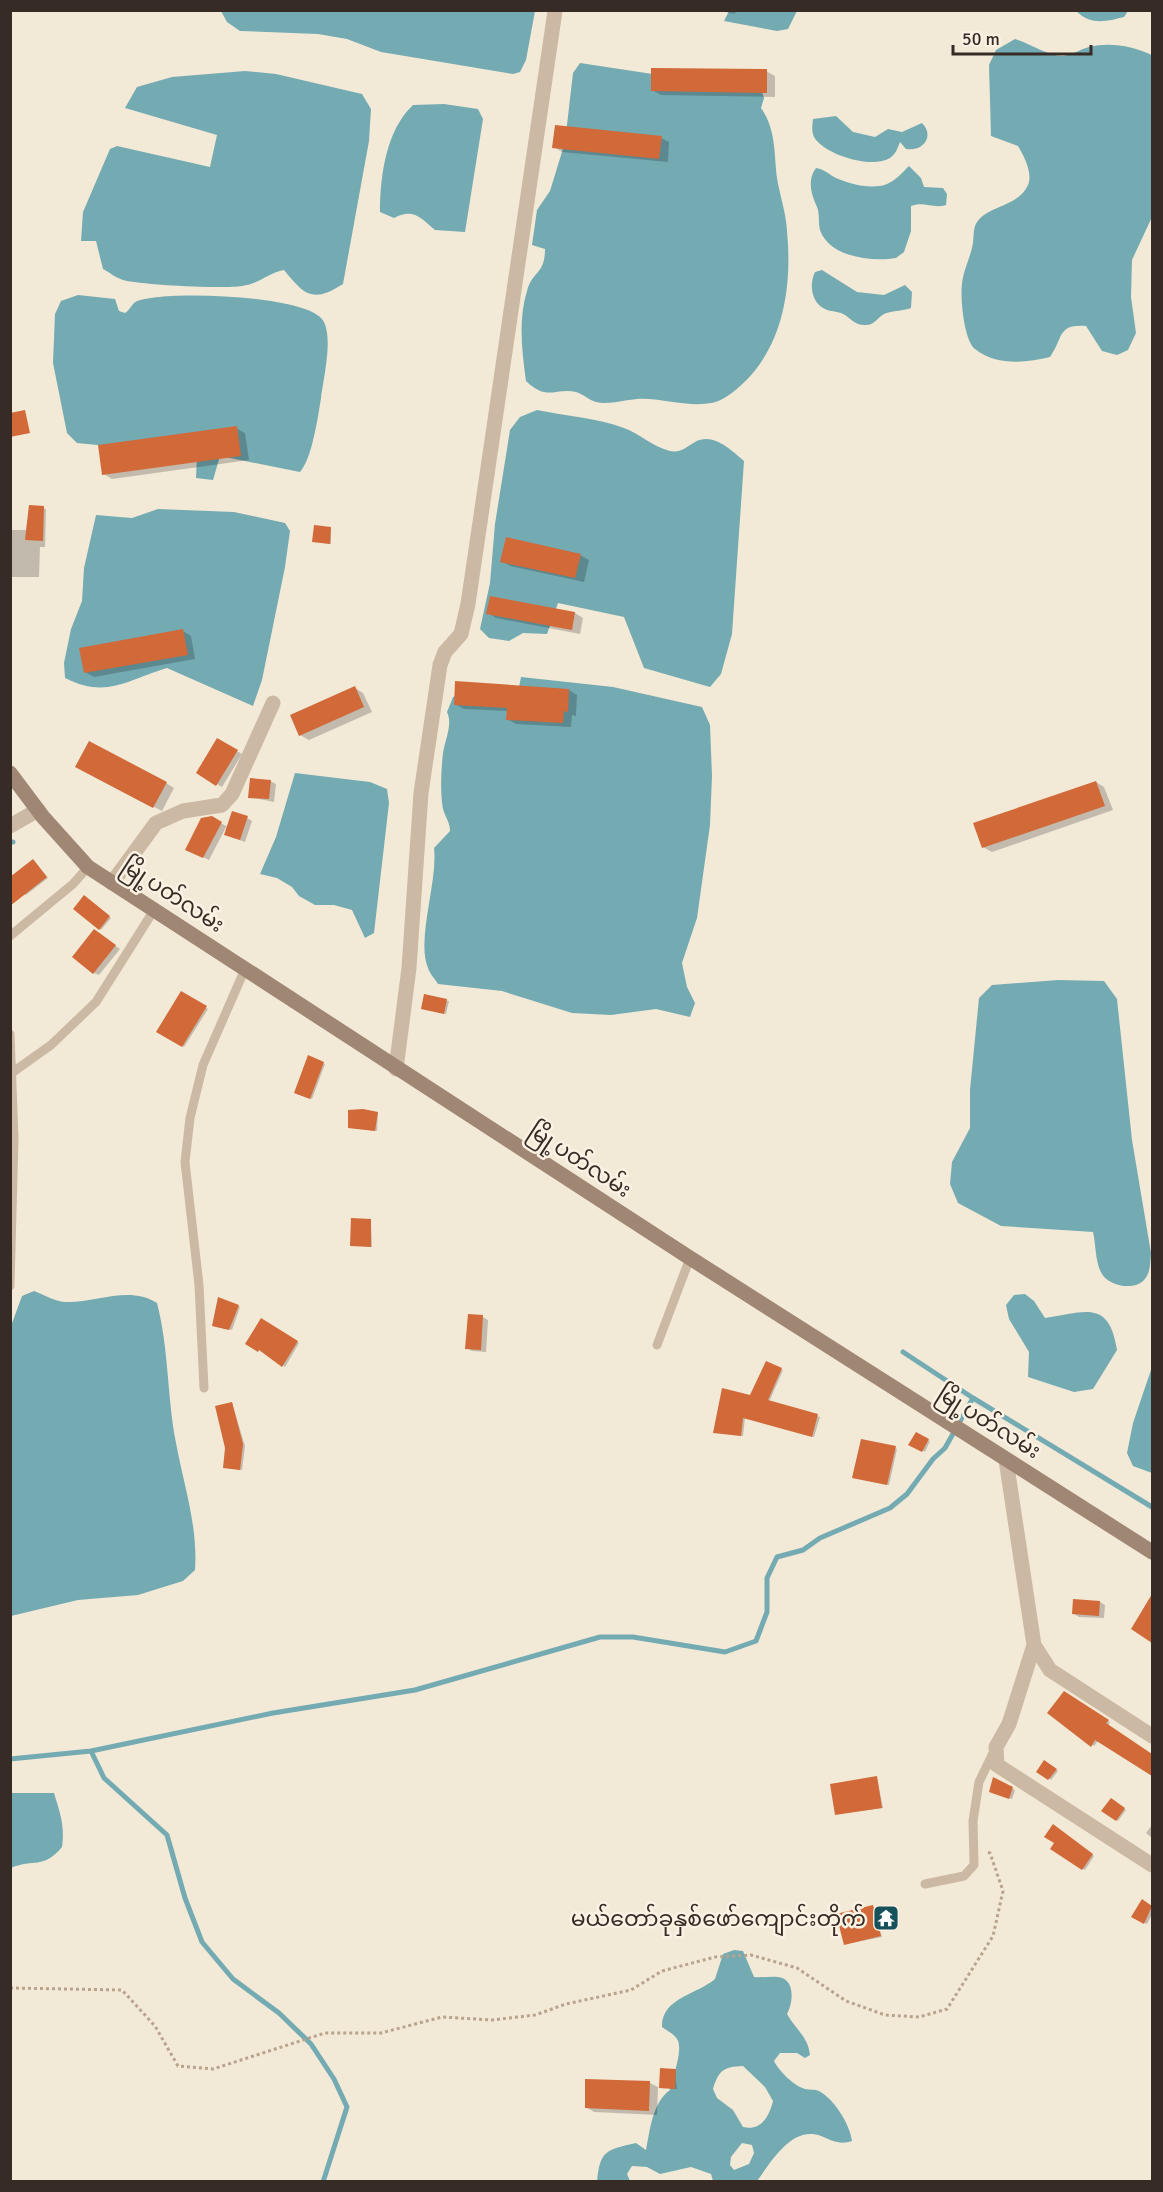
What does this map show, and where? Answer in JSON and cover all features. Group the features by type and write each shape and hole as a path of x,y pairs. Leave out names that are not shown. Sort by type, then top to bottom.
{"main road":[{"name":"မြို့ပတ်လမ်း","path":"13,780 88,867 396,1069 1152,1552"}],"street":[{"path":"396,1069 409,968 421,793 440,665 445,652 462,634 468,604 555,11"},
{"path":"112,883 156,823 183,811 222,805 232,794 273,703"},
{"path":"10,826 38,810"},
{"path":"1006,1460 1034,1645 1050,1670 1152,1736"},
{"path":"1034,1645 1009,1724 996,1747 997,1765 1152,1865"}],"lane":[{"path":"10,936 73,884 88,867"},
{"path":"13,1072 51,1045 96,1002 154,910"},
{"path":"204,1388 199,1285 185,1162 190,1118 203,1065 245,969"},
{"path":"10,1034 14,1138 10,1286"},
{"path":"657,1345 690,1258"},
{"path":"925,1884 964,1876 974,1865 976,1850 973,1821 979,1782 996,1747"}],"path":[{"path":"10,1988 122,1990 155,2026 178,2066 213,2068 326,2033 381,2033 442,2017 492,2020 535,2015 566,2004 631,1990 662,1971 715,1957 751,1955 797,1968 846,2001 885,2015 918,2017 946,2010 993,1936 1004,1891 990,1853 976,1850"}],"water":[{"path":"729,10 797,11 788,29 777,31 724,21"},
{"path":"221,11 535,11 526,60 520,72 513,74 381,52 347,39 318,34 240,31 227,22"},
{"path":"1076,11 1128,11 1124,17 1098,21 1087,19"},
{"path":"1015,39 1058,56 1105,45 1129,47 1152,55 1152,217 1132,260 1131,297 1136,333 1128,350 1117,355 1102,351 1086,326 1070,327 1062,333 1050,357 1032,361 1012,362 992,358 975,349 968,337 962,308 962,290 973,245 975,226 986,214 1016,199 1023,193 1029,180 1027,165 1018,146 991,136 989,65 996,50"},
{"path":"580,63 679,78 760,86 764,98 761,108 772,133 777,178 786,224 788,278 785,301 771,345 760,364 745,382 716,402 694,404 637,399 601,403 576,392 540,391 526,381 522,347 522,313 529,285 543,264 545,249 532,245 537,210 550,191 565,142 573,73"},
{"path":"245,71 276,74 362,94 371,109 369,141 343,284 317,295 304,291 284,270 248,285 218,287 133,282 120,279 103,269 96,241 81,241 83,212 110,149 117,146 210,167 217,135 125,108 137,87 172,77"},
{"path":"444,104 478,109 483,119 465,232 435,230 416,215 406,214 394,218 380,212 383,169 396,127 413,105"},
{"path":"836,116 853,132 875,137 888,129 902,132 922,123 926,128 927,138 922,146 912,149 906,149 900,142 894,155 883,161 852,159 832,152 814,136 813,119"},
{"path":"909,166 921,178 924,187 943,188 947,194 946,205 911,206 911,231 904,252 896,258 863,258 841,252 825,239 820,230 818,210 811,187 816,168 836,178 861,186 881,186 890,183"},
{"path":"822,270 857,292 884,295 905,285 912,292 911,308 884,314 870,324 858,324 841,313 825,309 814,298 812,282 815,272"},
{"path":"78,295 115,299 119,311 125,313 137,301 202,295 287,304 308,310 321,318 327,334 326,368 314,437 308,458 300,472 220,456 213,480 196,478 197,455 77,443 67,433 53,363 55,314 61,301"},
{"path":"537,410 614,425 670,451 681,450 702,439 708,439 728,448 744,461 732,634 721,674 710,687 644,668 624,617 558,603 547,634 523,633 509,641 489,638 480,629 490,583 495,524 510,430 520,417"},
{"path":"158,509 234,512 285,523 290,531 262,680 253,706 167,668 128,682 105,687 93,687 65,678 64,663 71,629 82,601 84,568 96,515 132,518"},
{"path":"521,677 613,687 702,707 710,725 712,776 710,825 697,918 682,963 687,987 695,1003 690,1017 656,1009 611,1015 572,1013 502,991 438,984 429,970 424,942 433,877 434,848 450,831 443,809 441,789 443,753 449,727 447,712 453,697 464,693 516,702"},
{"path":"295,773 370,782 387,789 389,803 374,933 365,938 352,910 334,905 315,905 299,896 292,887 277,878 260,874 276,837"},
{"path":"1058,980 1104,981 1117,999 1132,1140 1151,1253 1148,1274 1144,1280 1134,1285 1122,1286 1105,1278 1097,1259 1093,1232 1001,1226 958,1203 950,1184 952,1162 970,1128 970,1090 979,998 992,985"},
{"path":"34,1291 65,1302 135,1295 157,1303 164,1338 173,1426 190,1506 194,1538 195,1570 183,1581 138,1595 78,1600 11,1616 11,1326 22,1296"},
{"path":"1025,1294 1034,1301 1045,1318 1084,1312 1102,1316 1108,1323 1117,1350 1093,1389 1074,1392 1028,1377 1029,1352 1009,1319 1006,1305 1014,1295"},
{"path":"1152,1367 1152,1473 1133,1466 1127,1453 1133,1423"},
{"path":"11,1793 54,1793 61,1819 63,1839 62,1847 49,1859 11,1868"},
{"path":"734,1950 743,1951 754,1977 778,1977 788,1982 792,1998 787,2014 804,2038 810,2055 805,2058 797,2053 780,2053 774,2061 796,2085 819,2091 836,2106 845,2120 852,2141 833,2141 810,2134 801,2136 783,2147 757,2181 713,2181 711,2174 691,2167 660,2174 647,2167 632,2166 627,2174 630,2181 597,2182 600,2163 606,2153 636,2143 646,2150 659,2102 670,2090 679,2050 677,2039 662,2027 663,2017 674,2003 715,1979 723,1954","holes":["743,2066 765,2087 773,2101 763,2122 749,2128 743,2127 733,2110 717,2098 713,2089 717,2078 723,2071 731,2067","742,2143 752,2145 754,2153 749,2164 734,2170 730,2165 731,2157"]}],"building":[{"path":"651,68 767,69 767,93 651,91"},
{"path":"555,125 662,136 659,159 552,148"},
{"path":"25,410 30,433 10,437 10,413"},
{"path":"237,426 241,456 102,475 98,445"},
{"path":"29,505 44,506 43,541 25,540"},
{"path":"314,525 331,527 330,544 312,542"},
{"path":"506,537 581,554 575,578 500,562"},
{"path":"490,596 575,612 572,630 486,614"},
{"path":"183,629 188,655 84,673 79,648"},
{"path":"455,681 569,689 568,712 564,711 563,723 506,720 507,708 454,705"},
{"path":"355,686 364,707 299,736 290,715"},
{"path":"217,738 238,750 216,786 196,773"},
{"path":"89,741 167,782 153,808 75,767"},
{"path":"250,778 271,780 269,799 248,798"},
{"path":"1096,781 1105,806 982,848 973,823"},
{"path":"232,811 248,816 240,840 224,835"},
{"path":"212,816 222,822 203,858 185,850 201,818"},
{"path":"33,859 47,877 10,906 10,877"},
{"path":"84,895 110,916 99,930 73,909"},
{"path":"94,929 116,945 93,974 72,957"},
{"path":"181,991 207,1006 182,1047 156,1032"},
{"path":"424,994 447,999 444,1014 421,1009"},
{"path":"308,1055 324,1062 310,1099 294,1093"},
{"path":"363,1109 378,1112 375,1131 348,1128 348,1110"},
{"path":"351,1218 371,1219 371,1247 350,1246"},
{"path":"218,1297 239,1305 229,1330 212,1326"},
{"path":"468,1314 483,1315 481,1350 465,1349"},
{"path":"261,1318 298,1341 282,1367 259,1350 258,1352 245,1344"},
{"path":"766,1361 782,1368 768,1400 818,1414 812,1437 743,1418 741,1436 713,1433 722,1388 750,1395"},
{"path":"232,1402 243,1444 240,1470 223,1468 225,1448 215,1406"},
{"path":"916,1432 929,1439 922,1452 908,1445"},
{"path":"861,1439 896,1446 887,1485 852,1478"},
{"path":"1152,1594 1152,1643 1131,1629"},
{"path":"1073,1599 1100,1601 1099,1616 1072,1614"},
{"path":"1064,1691 1109,1720 1106,1723 1152,1754 1152,1776 1095,1740 1091,1747 1047,1713"},
{"path":"1044,1760 1057,1769 1048,1780 1036,1772"},
{"path":"877,1776 882,1808 835,1815 830,1784"},
{"path":"993,1777 1013,1787 1009,1799 989,1792"},
{"path":"1111,1798 1125,1808 1116,1821 1101,1811"},
{"path":"1053,1824 1093,1854 1082,1870 1050,1849 1054,1843 1044,1837"},
{"path":"1142,1899 1152,1906 1144,1924 1131,1917"},
{"path":"873,1905 881,1936 844,1945 836,1914"},
{"path":"660,2068 676,2069 675,2089 659,2088"},
{"path":"585,2079 650,2081 649,2111 585,2108"}],"waterway":[{"path":"903,1352 973,1398 1152,1507"},
{"path":"10,1759 91,1751 273,1713 415,1690 600,1637 633,1637 725,1652 756,1641 767,1612 767,1578 777,1557 803,1550 820,1538 890,1508 907,1494 933,1459 945,1448 973,1398"},
{"path":"91,1751 104,1778 167,1835 185,1898 202,1942 233,1979 279,2013 311,2044 334,2079 347,2107 323,2182"}],"place":[{"name":"မယ်တော်ခုနှစ်ဖော်ကျောင်းတိုက်","path":"886,1918"}]}
